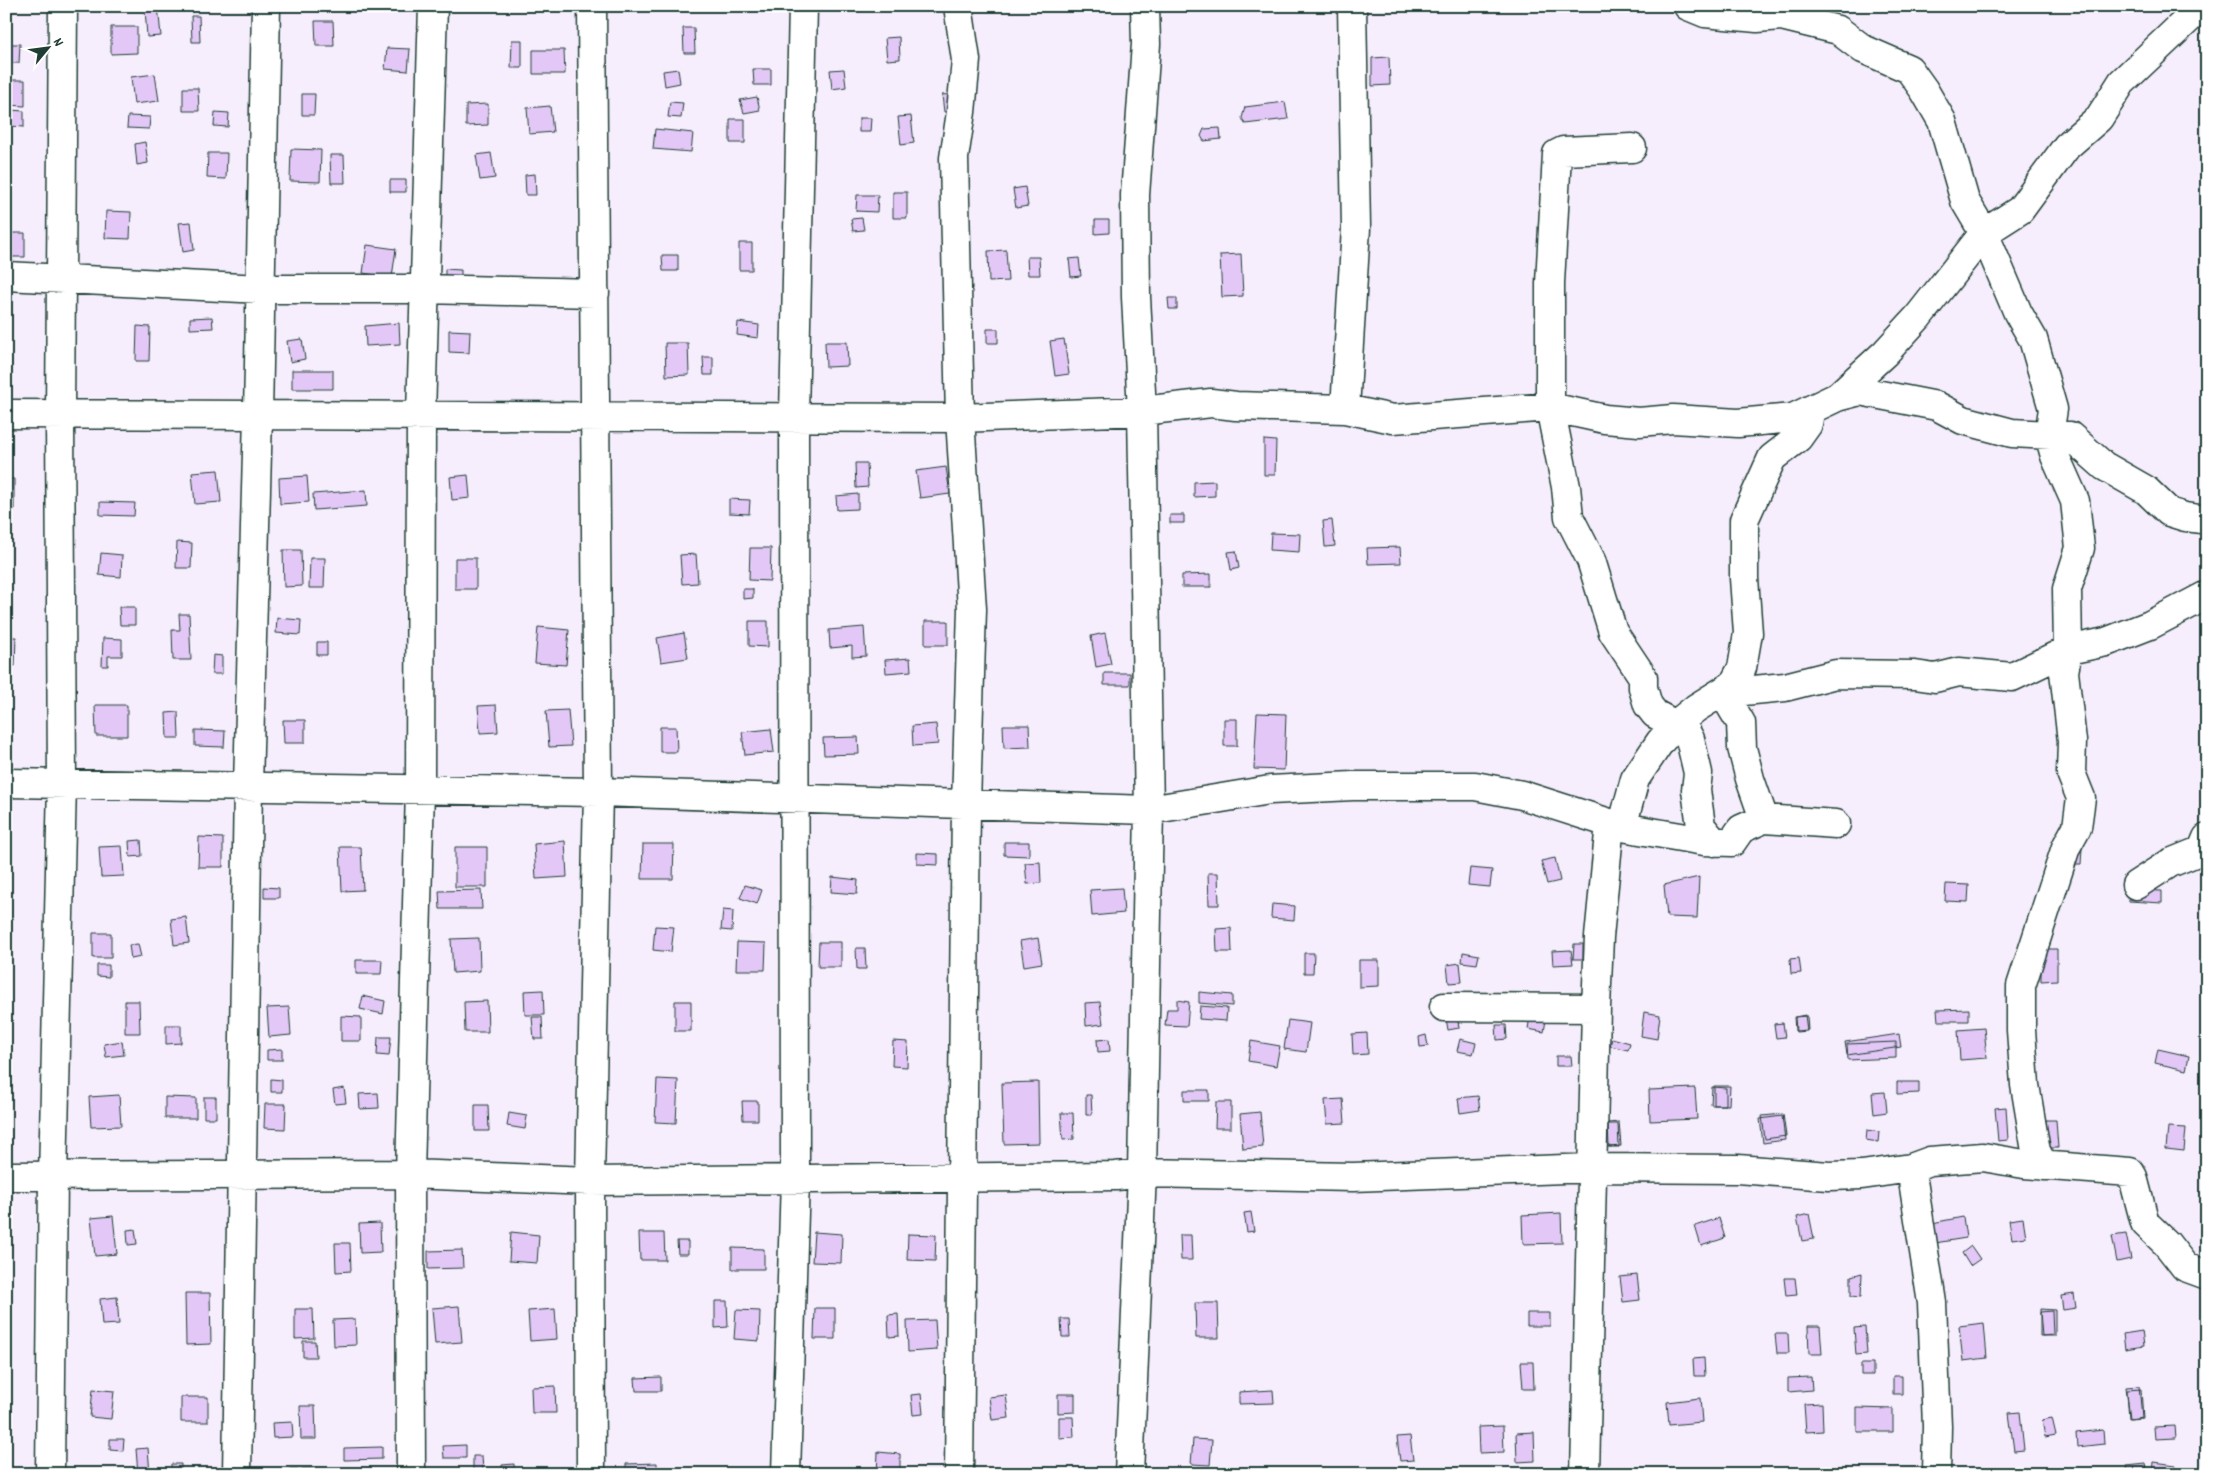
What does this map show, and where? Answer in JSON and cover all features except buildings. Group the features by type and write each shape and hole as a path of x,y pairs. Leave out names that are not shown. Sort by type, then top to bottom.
{"street":[{"path":"50,1474 53,1178 62,783 60,415 63,6"},
{"path":"237,1474 248,786 261,290 266,6"},
{"path":"410,1474 410,1174 420,789 421,415 423,289 433,6"},
{"path":"591,1474 590,1180 598,792 592,6"},
{"path":"786,1474 794,1179 794,415 804,6"},
{"path":"958,6 966,60 954,158 960,418 972,609 966,804 959,1474"},
{"path":"1128,1474 1142,1173 1149,810 1142,411 1136,297 1135,195 1146,44 1145,6"},
{"path":"1345,409 1356,228 1352,6"},
{"path":"1688,6 1705,13 1757,18 1781,16 1838,30 1863,49 1909,69 1942,121 1949,140 1960,187 1984,233 2018,313 2033,339 2057,426 2055,456 2075,501 2080,548 2067,589 2068,650 2064,672 2072,741 2071,773 2081,798 2077,827 2066,847 2021,986 2024,1085 2035,1160"},
{"path":"1837,398 1885,353 1918,317 1984,233 2020,210 2067,146 2099,118 2122,82 2202,6"},
{"path":"1632,148 1563,151 1558,154 1550,283 1550,407 1566,487 1569,517 1590,560 1613,632 1642,673 1645,696 1651,710 1684,730 1690,739 1698,773 1696,790 1705,836"},
{"path":"6,276 261,290 423,289 595,293"},
{"path":"6,414 794,415 960,418 1142,411 1211,403 1345,409 1393,418 1550,407 1605,419 1639,422 1673,419 1738,423 1793,418 1810,412 1837,398 1860,391 1937,406 1963,420 2012,433 2057,426 2104,466 2146,490 2169,512 2185,517 2207,520"},
{"path":"1585,1474 1591,1168 1599,937 1616,825 1635,779 1660,742 1675,724 1696,708 1723,693 1733,685 1742,668 1748,633 1744,578 1744,520 1772,458 1798,438 1808,424 1810,412"},
{"path":"1723,693 1786,687 1836,674 1914,675 1935,678 1959,672 2012,677 2068,650 2106,642 2150,624 2207,595"},
{"path":"1723,693 1741,723 1742,748 1750,780 1764,819"},
{"path":"6,783 598,792 1149,810 1270,790 1353,786 1466,786 1522,795 1616,825 1705,836 1732,842 1741,830 1764,819 1836,824"},
{"path":"2136,885 2170,863 2202,850 2207,838"},
{"path":"1444,1007 1596,1008"},
{"path":"6,1176 53,1178 241,1174 410,1174 590,1180 962,1178 1116,1176 1142,1173 1353,1177 1591,1168 1738,1169 1829,1176 1862,1175 1911,1168 1930,1161 1984,1157 2035,1160 2130,1172 2145,1223 2167,1244 2185,1267 2207,1275"},
{"path":"1911,1168 1932,1302 1937,1426 1936,1474"}]}
